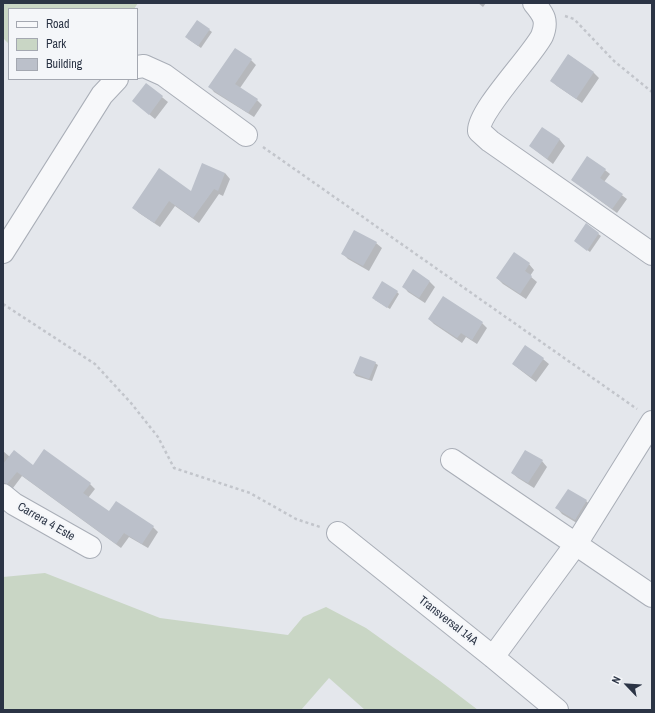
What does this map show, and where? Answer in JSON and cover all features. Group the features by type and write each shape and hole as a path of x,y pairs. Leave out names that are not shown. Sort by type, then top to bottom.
{"street":[{"path":"538,8 545,26 539,42 490,107 479,124 479,131 490,141 652,254"},
{"path":"138,67 144,66 164,75 246,135"},
{"path":"3,252 102,95 116,80"},
{"path":"494,656 576,544 645,416"},
{"path":"452,460 652,596"},
{"name":"Carrera 4 Este","path":"3,495 14,504 90,547"},
{"name":"Transversal 14A","path":"338,533 494,656 557,710"}],"path":[{"path":"538,8 574,19 614,61 652,92"},
{"path":"246,135 645,416"},
{"path":"3,304 95,364 131,403 158,437 174,468 250,493 296,519 338,533"}],"green space":[{"path":"3,3 138,3 135,8 8,8 8,43 3,38"},
{"path":"45,573 160,618 288,635 303,617 326,607 366,628 478,710 365,710 329,678 301,710 3,710 3,577"}],"building":[{"path":"197,20 210,29 198,46 185,37"},
{"path":"235,48 252,59 235,84 258,99 248,113 208,87"},
{"path":"568,54 594,72 576,99 550,81"},
{"path":"146,83 163,96 149,115 132,101"},
{"path":"542,127 560,139 547,159 529,146"},
{"path":"587,156 606,169 600,178 623,194 612,209 571,180"},
{"path":"202,163 225,173 218,191 214,189 193,218 169,201 154,223 132,208 159,168 191,191"},
{"path":"586,223 599,233 587,251 574,241"},
{"path":"354,230 377,242 363,266 341,254"},
{"path":"514,252 530,263 525,271 532,276 520,294 496,278"},
{"path":"413,269 430,281 419,298 402,287"},
{"path":"382,281 398,291 387,308 372,298"},
{"path":"443,296 483,322 472,340 461,333 457,338 428,319"},
{"path":"525,345 544,358 531,377 512,364"},
{"path":"360,356 376,362 369,379 353,373"},
{"path":"44,449 91,483 83,493 109,511 116,501 154,526 142,544 124,533 116,544 17,472 7,484 3,483 3,464 14,450 33,465"},
{"path":"525,450 543,460 528,483 511,473"},
{"path":"568,489 587,500 575,520 555,508"}]}
